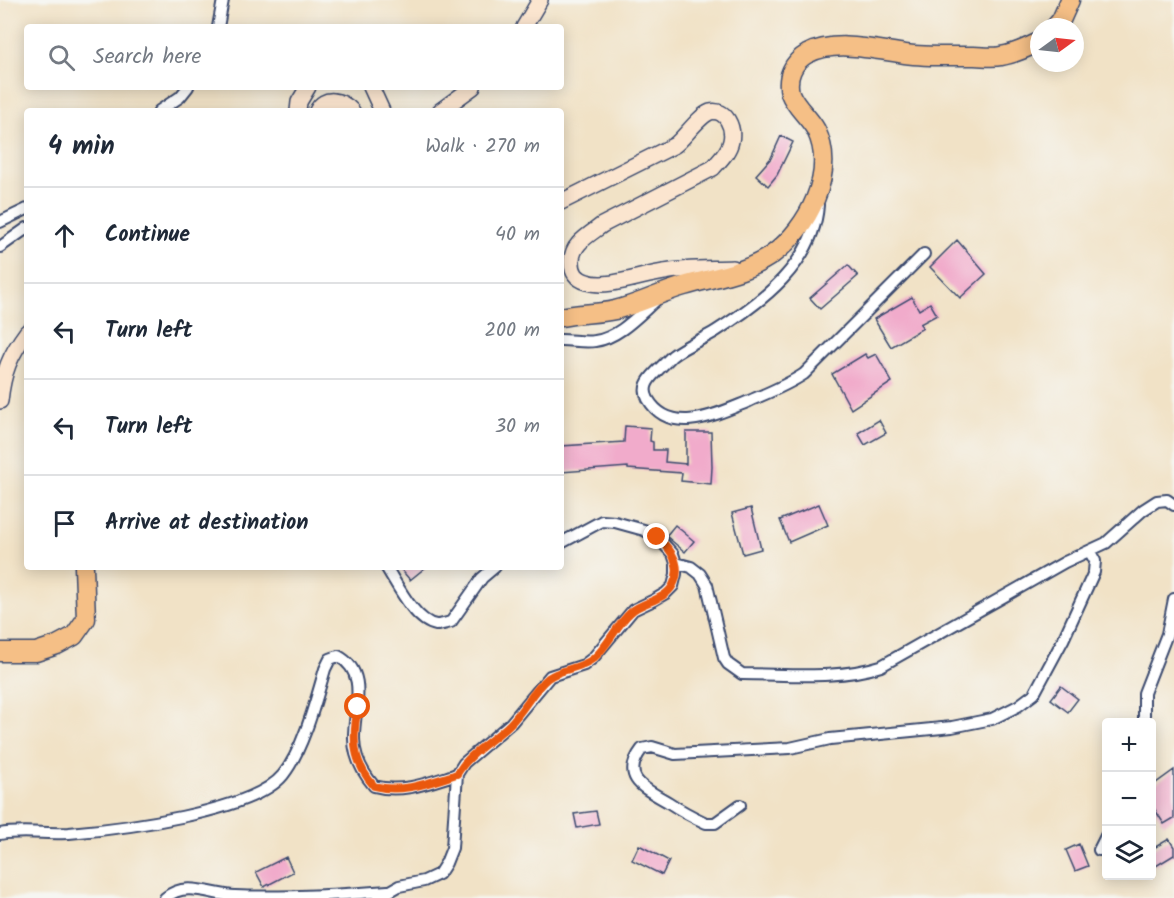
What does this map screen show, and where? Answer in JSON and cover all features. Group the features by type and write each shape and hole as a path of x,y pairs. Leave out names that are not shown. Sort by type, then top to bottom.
{"highway":[{"path":"1062,18 1070,0"},
{"path":"564,317 614,310 646,301 666,291 750,267 774,253 793,234 805,219 823,170 822,146 816,130 790,92 790,75 793,66 808,54 842,47 909,54 1001,56 1030,47"},
{"path":"0,652 36,652 74,636 86,619 84,570"}],"main road":[{"path":"526,24 540,0"},
{"path":"298,108 306,90"},
{"path":"372,90 380,108"},
{"path":"444,108 469,90"},
{"path":"318,108 323,103 334,100 342,102 349,108"},
{"path":"564,200 675,145 684,138 701,117 718,112 726,117 731,127 731,141 725,154 712,168 602,225 577,244 572,255 572,268 577,278 588,283 602,284 665,271 750,267"},
{"path":"0,401 7,364 24,336"}],"street":[{"path":"219,24 223,0"},
{"path":"164,108 180,97 186,90"},
{"path":"819,186 813,235 796,264 749,310 672,356 651,377 645,388 645,394 652,405 665,417 682,420 715,415 787,385 804,374 924,254"},
{"path":"0,222 24,210"},
{"path":"0,247 24,230"},
{"path":"564,340 594,342 607,338 632,321 666,291"},
{"path":"676,563 691,567 700,574 707,585 724,658 742,674 862,672 881,666 1065,562 1106,543 1143,510 1157,501 1167,500 1174,505"},
{"path":"165,898 176,891 189,888 235,896 310,897 388,891 424,881 439,874 452,848 457,774 464,763 511,723 550,676 584,665 593,658 633,610 666,593 673,586 676,563 667,546 644,530 602,521 564,541"},
{"path":"740,805 715,823 699,820 644,790 637,781 634,770 635,759 642,749 652,747 675,754 790,748 830,739 952,727 992,719 1018,706 1034,694 1063,640 1094,573 1095,561 1090,552"},
{"path":"388,570 416,613 428,622 438,625 451,622 482,578 491,570"},
{"path":"1144,718 1144,693 1167,634 1174,599"},
{"path":"0,834 81,832 147,822 223,808 257,794 281,778 288,768 303,737 325,669 330,659 338,656 349,664 356,675 358,707 354,741 360,766 374,786 386,790 403,788 457,774"},
{"path":"1099,850 1102,845"},
{"path":"378,898 388,891"}],"building":[{"path":"781,136 793,142 777,175 768,186 756,175 771,158"},
{"path":"957,240 986,274 960,298 930,267"},
{"path":"848,265 858,276 820,309 810,298"},
{"path":"912,297 919,310 930,303 937,315 920,324 923,328 891,347 874,319"},
{"path":"865,354 868,358 876,354 892,382 851,409 832,374"},
{"path":"879,420 886,433 865,445 858,433"},
{"path":"625,426 651,428 650,441 653,442 653,450 666,450 665,462 686,464 686,432 711,432 711,484 681,481 682,473 628,469 628,467 564,472 564,446 624,442"},
{"path":"819,504 828,525 789,542 780,520"},
{"path":"751,508 761,549 743,554 732,513"},
{"path":"675,525 694,541 685,552 666,536"},
{"path":"402,570 422,570 410,580"},
{"path":"1061,686 1078,699 1068,712 1051,699"},
{"path":"1174,770 1174,818 1164,824 1156,811 1156,783"},
{"path":"596,811 599,824 577,828 574,814"},
{"path":"1169,839 1174,847 1174,855 1156,866 1156,847"},
{"path":"1079,844 1088,866 1075,871 1066,850"},
{"path":"639,845 669,861 662,875 632,860"},
{"path":"286,857 293,872 264,887 256,872"}],"route":[{"path":"358,707 354,728 356,755 360,766 374,786 386,790 403,788 457,774 476,751 511,723 550,676 584,665 604,647 633,610 666,593 673,586 676,563 673,554 657,537"}]}
